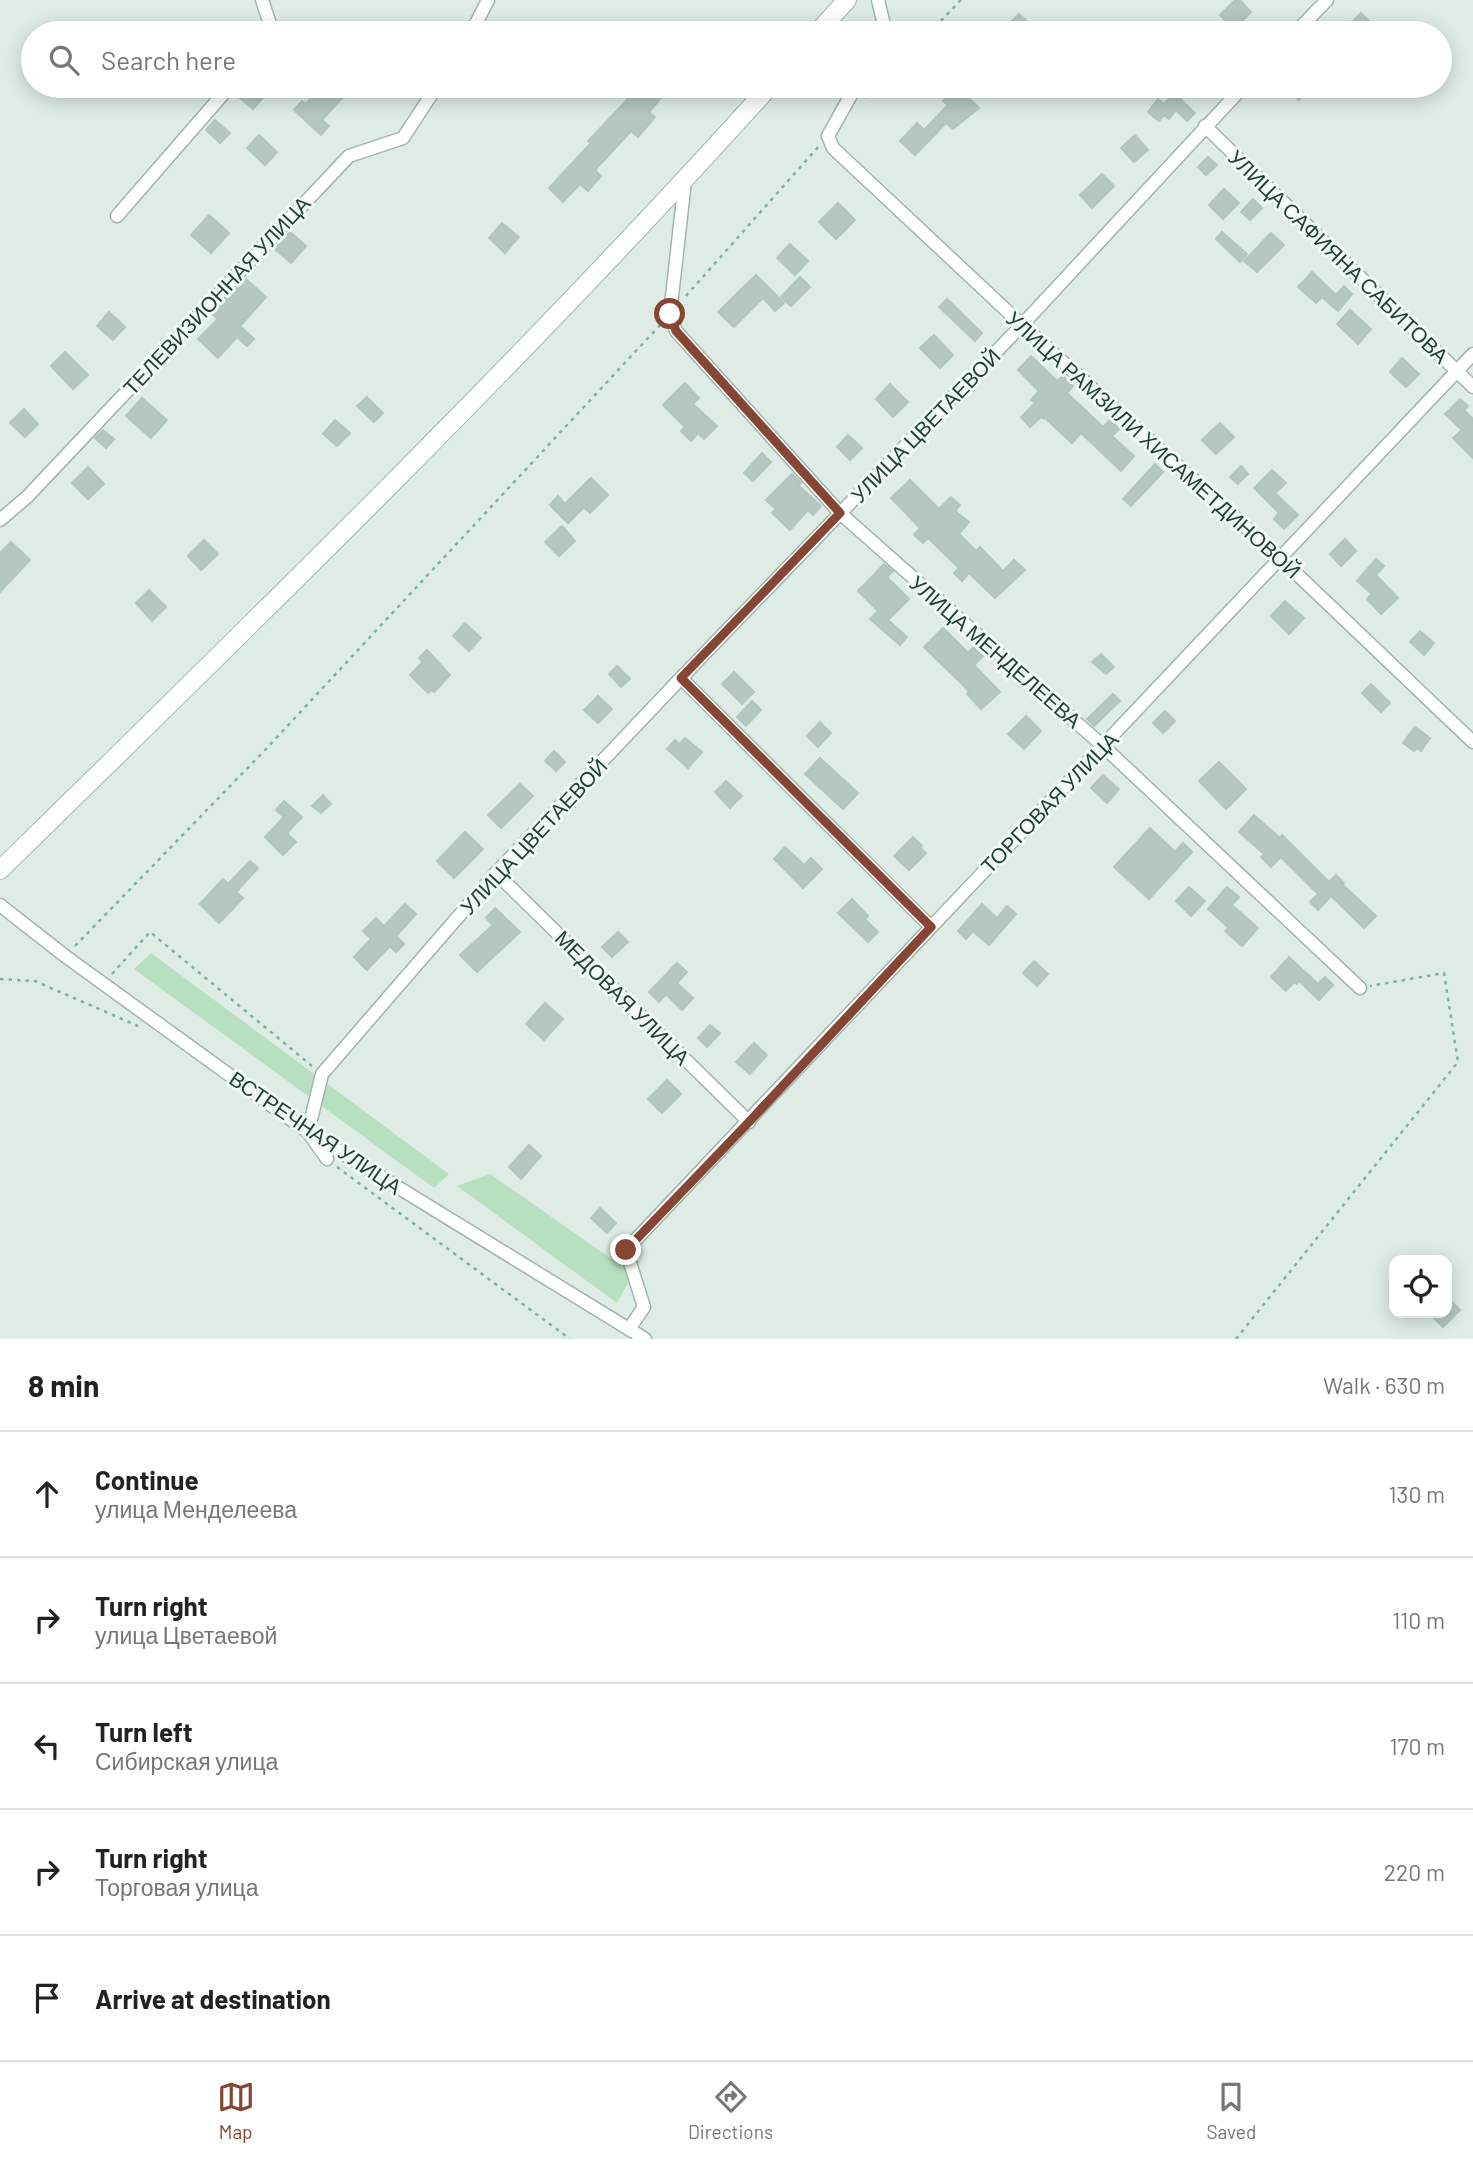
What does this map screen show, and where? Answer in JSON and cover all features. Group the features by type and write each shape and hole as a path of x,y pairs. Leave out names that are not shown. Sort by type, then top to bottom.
{"street":[{"path":"262,0 269,21"},
{"path":"477,21 488,0"},
{"path":"828,21 847,0"},
{"path":"878,0 883,21"},
{"path":"1307,21 1327,0"},
{"path":"117,216 220,98"},
{"name":"ТЕЛЕВИЗИОННАЯ УЛИЦА","path":"0,520 27,497 349,156 403,138 429,98"},
{"path":"0,870 358,519 685,181 759,98"},
{"path":"830,142 850,98"},
{"name":"УЛИЦА ЦВЕТАЕВОЙ","path":"322,1074 496,873 1022,325 1232,98"},
{"name":"УЛИЦА САФИЯНА САБИТОВА","path":"1205,126 1473,387"},
{"name":"УЛИЦА РАМЗИЛИ ХИСАМЕТДИНОВОЙ","path":"830,142 1022,325 1280,558 1473,742"},
{"path":"670,314 685,181"},
{"name":"УЛИЦА МЕНДЕЛЕЕВА","path":"670,314 676,331 840,513 1103,746 1360,988"},
{"name":"ТОРГОВАЯ УЛИЦА","path":"629,1329 644,1307 626,1250 1473,354"},
{"path":"681,678 931,927"},
{"name":"МЕДОВАЯ УЛИЦА","path":"496,873 749,1122"},
{"name":"ВСТРЕЧНАЯ УЛИЦА","path":"0,905 65,956 308,1132 645,1339"},
{"path":"322,1074 308,1132 327,1159"}],"path":[{"path":"941,21 961,0"},
{"path":"861,103 866,98"},
{"path":"65,956 266,749 830,142"},
{"path":"103,984 150,932 322,1074"},
{"path":"1236,1339 1458,1062 1444,973 1360,988"},
{"path":"0,979 35,981 141,1028"},
{"path":"327,1159 570,1339"}],"green space":[{"path":"151,953 449,1174 434,1188 134,969"},
{"path":"490,1174 633,1274 617,1303 457,1186"}],"building":[{"path":"1235,0 1240,0 1251,12 1242,21 1226,21 1220,15"},
{"path":"1361,13 1369,21 1353,21"},
{"path":"1019,14 1026,21 1012,21"},
{"path":"240,98 263,98 253,109"},
{"path":"311,98 342,98 322,120 329,126 321,135 294,110 302,101 306,104"},
{"path":"629,98 661,98 649,112 655,117 638,137 631,131 595,170 601,176 588,191 580,184 563,202 549,188 591,143 588,141"},
{"path":"946,98 969,98 979,108 953,129 946,123 915,155 900,141 917,123 924,130 948,105 943,101"},
{"path":"1169,98 1179,98 1195,113 1187,121 1176,110 1169,119 1164,115 1159,121 1148,112 1158,99 1164,104"},
{"path":"215,120 230,133 220,143 206,130"},
{"path":"259,135 277,152 265,165 247,148"},
{"path":"1135,135 1148,150 1134,162 1121,148"},
{"path":"1208,157 1217,165 1206,175 1198,167"},
{"path":"1102,174 1114,186 1092,208 1080,195"},
{"path":"1224,189 1239,203 1223,219 1209,205"},
{"path":"1253,199 1262,208 1250,220 1241,212"},
{"path":"838,203 855,220 836,239 819,222"},
{"path":"209,215 229,233 211,253 191,235"},
{"path":"502,223 519,237 505,253 489,238"},
{"path":"290,232 306,246 291,263 275,249"},
{"path":"1222,232 1247,254 1240,262 1216,239"},
{"path":"1271,233 1284,245 1257,272 1244,261"},
{"path":"790,244 808,261 795,275 777,258"},
{"path":"1312,272 1336,295 1344,286 1352,294 1338,311 1322,297 1316,303 1298,287"},
{"path":"756,275 784,303 775,311 763,298 734,327 718,312"},
{"path":"800,277 810,287 791,306 781,297"},
{"path":"246,279 266,297 240,326 254,339 247,346 237,337 218,358 198,339 218,319 212,314"},
{"path":"947,299 982,333 975,341 939,307"},
{"path":"1350,310 1371,329 1358,344 1337,324"},
{"path":"109,312 125,327 113,340 97,326"},
{"path":"934,335 953,355 940,368 920,348"},
{"path":"65,352 88,375 73,389 51,366"},
{"path":"1031,356 1057,381 1063,376 1073,386 1067,393 1103,427 1110,420 1119,429 1112,436 1134,456 1121,471 1081,433 1072,443 1045,418 1041,417 1030,427 1021,417 1035,403 1031,400 1039,391 1018,370"},
{"path":"1402,358 1419,374 1406,387 1390,372"},
{"path":"685,383 699,398 693,404 717,426 704,439 698,433 691,441 681,431 685,427 663,405"},
{"path":"890,384 908,402 893,417 876,399"},
{"path":"367,397 383,413 374,422 357,406"},
{"path":"142,398 167,420 151,438 126,416"},
{"path":"1460,399 1468,406 1464,410 1473,419 1473,458 1453,438 1462,430 1445,414"},
{"path":"24,409 38,424 25,437 10,423"},
{"path":"335,420 350,433 337,446 323,434"},
{"path":"1220,423 1234,437 1216,454 1202,440"},
{"path":"103,430 114,439 106,448 95,438"},
{"path":"848,435 862,448 850,460 837,447"},
{"path":"762,453 771,462 753,481 744,473"},
{"path":"1155,464 1163,472 1131,506 1123,499"},
{"path":"1241,466 1248,474 1238,484 1230,477"},
{"path":"88,467 104,484 88,499 72,483"},
{"path":"1272,470 1286,483 1275,493 1298,515 1284,529 1274,519 1279,513 1254,488"},
{"path":"792,474 801,483 799,486 821,506 813,515 808,510 790,530 772,513 776,509 766,500"},
{"path":"591,478 608,495 590,513 584,507 568,523 550,505 558,496 565,504"},
{"path":"910,480 939,509 951,497 960,505 955,511 969,522 959,534 976,551 980,547 1003,571 1014,560 1025,570 995,598 969,573 962,581 954,573 959,568 928,538 923,543 914,535 920,528 891,498"},
{"path":"562,526 575,541 559,556 545,542"},
{"path":"1345,539 1356,551 1341,566 1330,554"},
{"path":"204,540 218,554 201,570 188,556"},
{"path":"11,542 30,560 0,592 0,553"},
{"path":"1376,559 1384,566 1376,575 1398,598 1381,614 1367,599 1372,594 1357,581"},
{"path":"884,564 893,571 887,577 909,599 888,620 907,637 900,645 870,619 878,611 858,591"},
{"path":"149,590 166,607 152,621 136,603"},
{"path":"1285,601 1304,618 1289,634 1271,616"},
{"path":"465,623 481,638 469,651 453,636"},
{"path":"943,628 968,653 974,647 983,656 974,665 1000,692 981,709 967,694 969,691 924,647"},
{"path":"1420,631 1434,643 1424,655 1410,642"},
{"path":"427,650 450,675 434,692 432,690 428,693 410,675 423,662 419,658"},
{"path":"1101,654 1114,667 1106,674 1092,662"},
{"path":"617,666 630,679 621,687 609,674"},
{"path":"734,672 754,692 742,704 722,684"},
{"path":"1371,684 1390,703 1381,712 1362,693"},
{"path":"1113,694 1120,701 1094,726 1087,719"},
{"path":"598,696 612,709 598,723 584,710"},
{"path":"752,701 761,710 746,726 737,717"},
{"path":"1165,711 1175,721 1163,733 1153,723"},
{"path":"1026,716 1041,731 1024,749 1008,734"},
{"path":"820,722 831,733 818,747 807,736"},
{"path":"1415,727 1430,738 1421,751 1417,748 1414,751 1403,743"},
{"path":"685,738 702,752 688,768 667,749 675,740 680,744"},
{"path":"554,751 565,762 556,771 545,761"},
{"path":"820,758 858,793 843,809 805,774"},
{"path":"1219,762 1246,789 1226,809 1199,781"},
{"path":"1103,775 1119,789 1107,803 1091,788"},
{"path":"726,781 742,796 730,808 715,792"},
{"path":"520,784 533,796 501,828 488,815"},
{"path":"323,795 331,804 321,813 312,806"},
{"path":"284,801 302,817 287,833 296,842 283,855 265,837 284,817 276,810"},
{"path":"1254,815 1280,838 1282,835 1329,882 1336,875 1376,916 1364,928 1331,896 1318,910 1310,902 1318,894 1281,857 1271,867 1261,857 1264,854 1239,832"},
{"path":"1150,828 1175,852 1183,843 1192,852 1149,899 1114,867"},
{"path":"465,832 483,849 454,878 437,861"},
{"path":"913,837 926,853 909,870 894,856"},
{"path":"785,847 804,865 811,858 822,869 803,888 774,859"},
{"path":"250,861 258,868 236,892 243,898 219,923 200,904 223,879 228,884"},
{"path":"1189,887 1205,901 1191,916 1176,901"},
{"path":"1227,887 1239,897 1232,905 1258,928 1242,946 1225,931 1229,928 1208,909"},
{"path":"852,899 868,916 865,919 878,932 868,942 838,913"},
{"path":"405,904 416,914 396,936 404,944 396,952 390,946 367,970 354,957 371,939 363,931 376,918 384,926"},
{"path":"982,904 997,918 1007,906 1016,914 989,945 973,931 966,939 958,931"},
{"path":"495,908 520,932 477,972 460,955 493,925 486,918"},
{"path":"618,932 628,942 612,957 602,947"},
{"path":"1289,957 1318,984 1325,977 1333,985 1319,1000 1299,981 1297,984 1294,982 1286,991 1271,977"},
{"path":"1034,961 1048,974 1037,986 1023,973"},
{"path":"677,963 687,972 677,983 693,998 682,1010 666,994 659,1002 649,992"},
{"path":"545,1003 563,1019 544,1040 526,1024"},
{"path":"710,1025 720,1033 707,1047 698,1038"},
{"path":"754,1043 767,1055 750,1074 736,1062"},
{"path":"667,1080 681,1094 662,1113 648,1099"},
{"path":"529,1145 541,1156 521,1179 509,1167"},
{"path":"600,1208 616,1223 607,1233 591,1218"},
{"path":"1452,1302 1460,1310 1452,1318"},
{"path":"1434,1318 1452,1318 1443,1327"}],"route":[{"path":"626,1250 931,927 681,678 840,513 676,331 670,314"}]}
